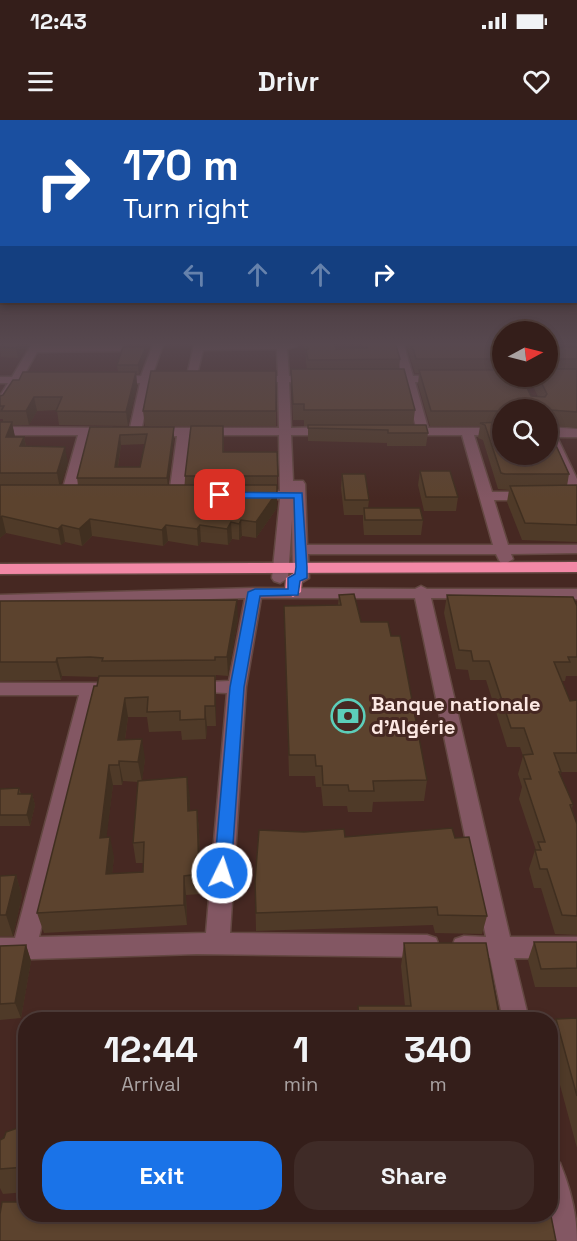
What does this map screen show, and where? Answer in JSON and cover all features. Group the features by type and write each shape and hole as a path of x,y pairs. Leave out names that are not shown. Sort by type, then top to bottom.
{"highway":[{"path":"0,569 292,577 431,567 577,567"},
{"path":"0,578 577,577"}],"street":[{"path":"135,432 144,394"},
{"path":"287,394 293,495 292,577"},
{"path":"413,394 423,431"},
{"path":"0,431 340,431"},
{"path":"387,431 492,432"},
{"path":"467,431 508,567"},
{"path":"68,495 85,432"},
{"path":"176,495 184,432"},
{"path":"558,432 577,433"},
{"path":"485,496 577,495 558,454"},
{"path":"242,495 293,495"},
{"path":"292,577 301,550 293,495"},
{"path":"301,550 577,549"},
{"path":"427,550 431,567"},
{"path":"0,600 255,592 292,577 420,591 573,594 577,612"},
{"path":"420,591 514,1012"},
{"path":"217,944 237,687 255,592"},
{"path":"169,688 237,687"},
{"path":"0,689 113,688"},
{"path":"90,689 12,949 217,944 577,948"},
{"path":"558,1207 566,1241"}],"building":[{"path":"130,394 126,412 56,411 62,397 34,397 26,411 1,411 4,406 0,406 0,396"},
{"path":"146,394 276,394 276,411 143,411"},
{"path":"292,394 411,394 415,410 304,410 304,404 293,404"},
{"path":"426,394 530,394 577,394 577,412 558,411 558,399 492,399 492,411 431,411"},
{"path":"0,422 12,422 6,437 24,437 20,446 65,447 57,473 0,473"},
{"path":"492,422 492,446 485,425 480,423"},
{"path":"308,425 426,425 428,433 308,428"},
{"path":"191,426 223,426 223,452 277,452 278,476 185,476"},
{"path":"90,427 174,427 167,478 77,478","holes":["147,434 140,467 115,467 120,435"]},
{"path":"558,450 569,474 505,474 501,473 498,465 558,465"},
{"path":"420,471 450,471 458,497 426,497"},
{"path":"342,474 365,474 369,500 345,500"},
{"path":"0,485 277,485 277,492 256,522 241,520 239,524 231,522 227,529 200,525 197,529 166,525 162,530 90,519 79,529 62,525 58,529 2,516 0,518"},
{"path":"577,485 577,525 525,523 510,486"},
{"path":"364,508 420,508 423,520 365,520"},
{"name":"Banque nationale d'Algérie","path":"354,594 361,622 388,622 391,636 400,636 427,780 373,781 374,791 349,791 348,785 323,785 322,766 316,766 315,755 289,755 284,606 341,605 339,595"},
{"path":"447,595 573,597 577,606 577,657 568,657 570,662 554,662 570,701 577,700 577,753 554,753 561,772 559,772 573,804 570,805 577,824 577,916 562,915 547,869 540,869 535,850 541,850 538,842 545,842 524,779 531,779 523,755 533,754 524,728 511,728 489,661 473,661 471,651 459,650"},
{"path":"237,600 227,657 215,657 215,660 102,661 103,658 90,657 57,658 56,662 0,662 0,601"},
{"path":"99,676 215,676 215,706 205,706 205,719 180,720 180,711 147,712 148,697 125,698 118,740 142,739 138,762 119,761 119,765 109,765 100,838 110,837 106,874 143,872 144,842 133,843 138,781 187,777 188,811 197,810 199,874 184,876 184,905 37,913 94,686 97,686"},
{"path":"19,788 18,794 32,794 27,815 0,815 0,789"},
{"path":"452,828 455,838 469,837 487,916 438,915 437,907 256,913 255,881 259,830 304,832 344,829 345,837"},
{"path":"16,875 6,915 0,915 0,876"},
{"path":"534,942 577,942 577,968 541,969"},
{"path":"404,943 486,943 498,1012 358,1012 358,1006 411,1006"},
{"path":"26,945 15,1003 0,1004 0,946"},
{"path":"221,1011 327,1011 327,1012"},
{"path":"577,1018 577,1096 558,1026 558,1019"},
{"path":"18,1128 18,1168 0,1169 0,1140 4,1138 6,1132"},
{"path":"2,1202 18,1202 18,1222 552,1222 556,1241 0,1241"}],"place":[{"name":"Banque nationale d'Algérie","path":"348,716"}],"route":[{"path":"220,495 299,495 302,567 301,578 294,578 294,592 255,592 237,687 222,873"}]}
